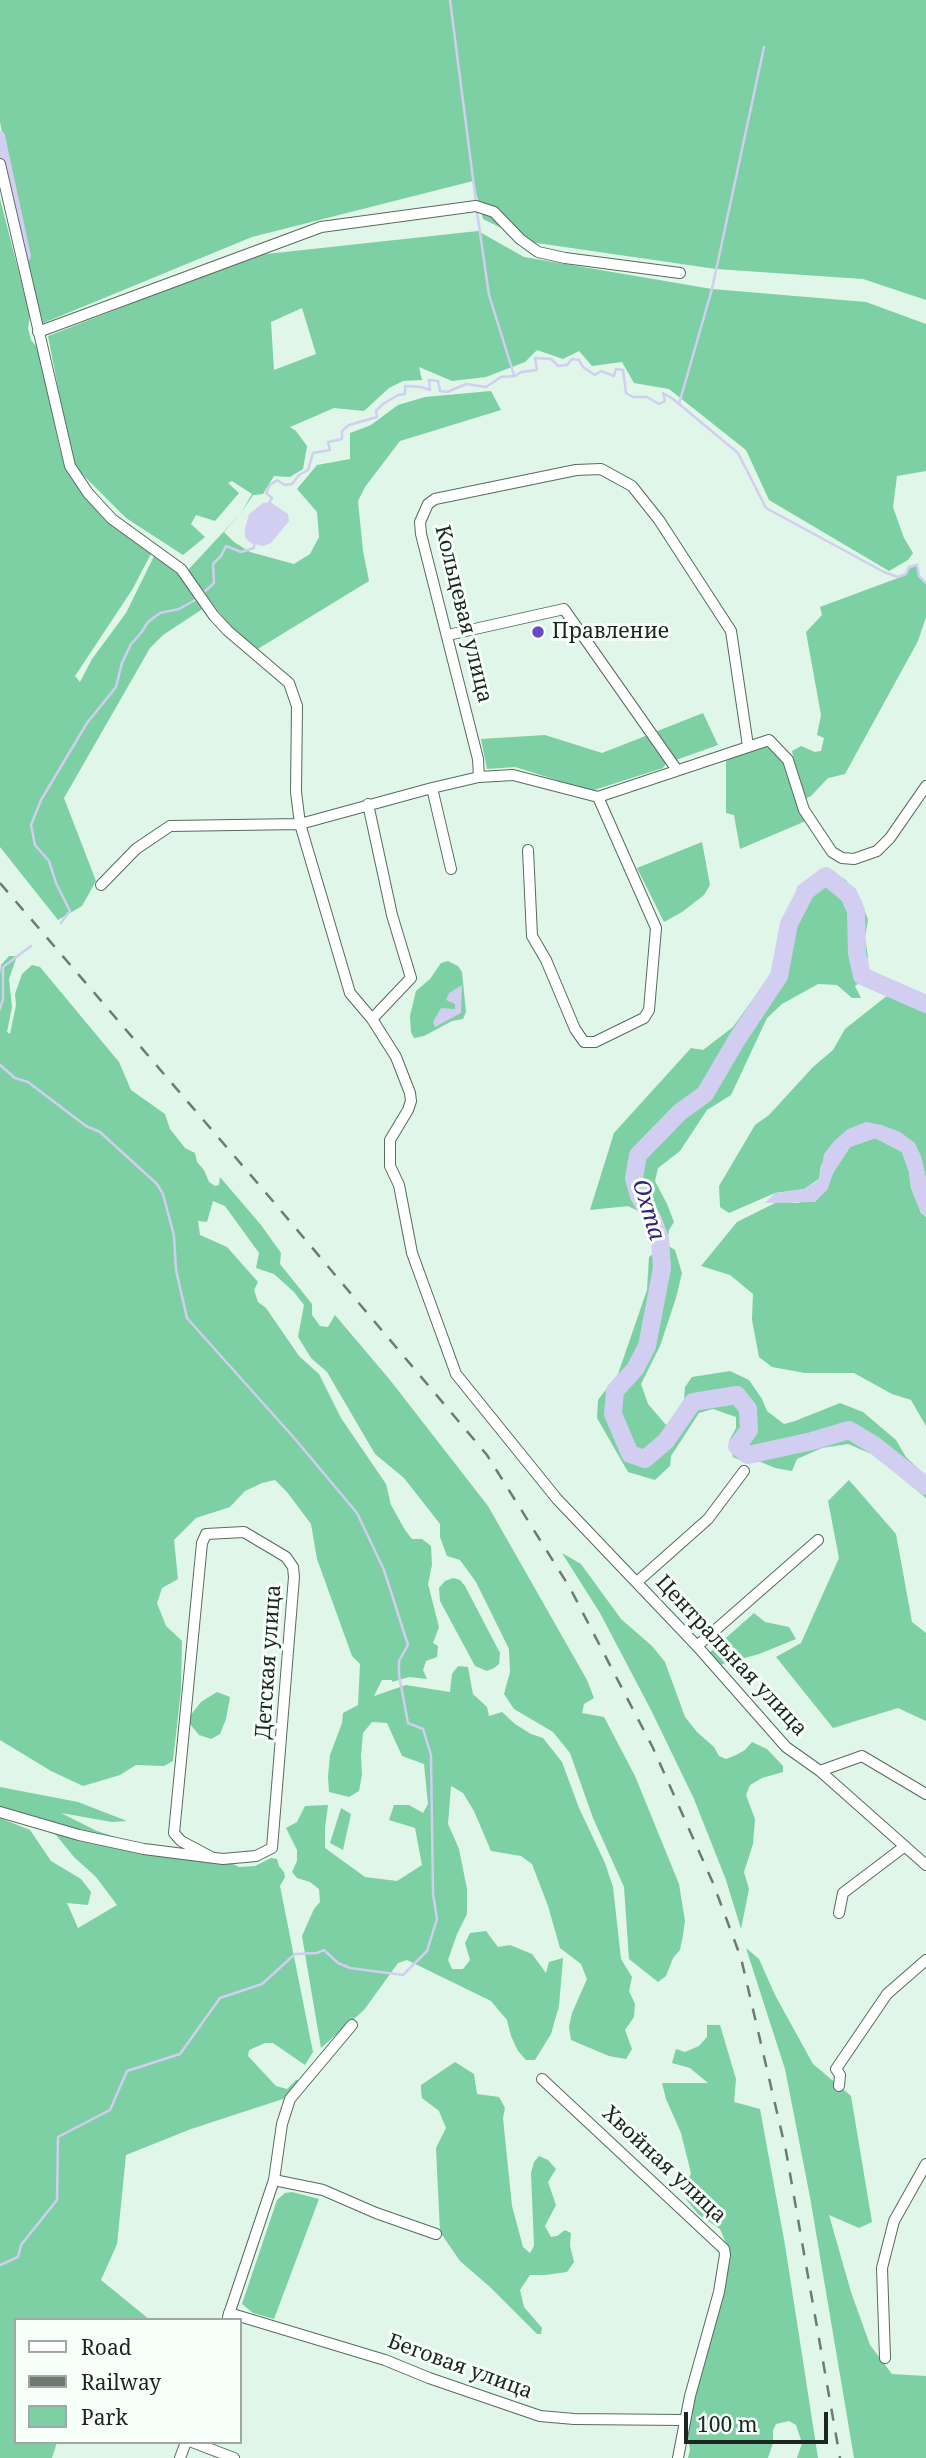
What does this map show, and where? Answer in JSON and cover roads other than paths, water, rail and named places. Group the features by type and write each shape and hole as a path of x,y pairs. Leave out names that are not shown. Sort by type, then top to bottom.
{"street":[{"path":"0,164 70,466 80,483 112,519 181,569 228,631 289,683 297,706 296,792 300,824 350,993 372,1019 411,978 392,915 368,804"},
{"path":"38,331 321,227 476,206 494,212 520,239 538,252 680,273"},
{"name":"Кольцевая улица","path":"479,777 478,759 420,522 428,504 435,499 576,470 601,469 632,486 731,631 748,746"},
{"path":"448,635 564,609 677,770"},
{"path":"101,885 136,849 170,826 300,824 479,777 513,775 598,797 769,740 788,761 804,810 832,852 842,858 853,859 877,851 905,819 926,786"},
{"path":"432,788 451,869"},
{"path":"528,850 532,936 546,960 575,1029 584,1042 595,1042 644,1018 649,1010 656,928 598,797"},
{"name":"Центральная улица","path":"372,1019 396,1056 411,1093 408,1110 390,1140 390,1166 399,1185 412,1253 456,1374 557,1499 697,1646 786,1747 820,1771 926,1864"},
{"path":"637,1582 708,1519 744,1471"},
{"name":"Детская улица","path":"244,1532 286,1558 293,1567 286,1699 273,1845 270,1850 256,1857 211,1857 181,1841 174,1833 200,1557 202,1538 206,1534 244,1532"},
{"path":"697,1646 818,1540"},
{"path":"820,1771 862,1756 926,1794"},
{"path":"0,1812 79,1835 144,1849 211,1857"},
{"path":"839,1913 843,1893 905,1846"},
{"path":"839,2086 840,2075 836,2069 887,1994 926,1961"},
{"path":"228,2316 274,2180 282,2124 290,2099 352,2025"},
{"name":"Хвойная улица","path":"542,2079 724,2249 719,2292 684,2420 677,2458"},
{"path":"885,2358 882,2268 894,2221 926,2164"},
{"path":"274,2180 323,2190 376,2213 436,2234"},
{"name":"Беговая улица","path":"242,2320 385,2360 540,2416 684,2420"},
{"path":"197,2444 234,2458"}],"water":[{"path":"270,502 288,514 289,521 271,543 263,546 250,543 245,537 249,514 263,503"},
{"path":"462,985 461,1013 435,1027 433,1022 441,1008 455,1009 455,1004 446,1000 449,993"},
{"path":"866,1122 900,1132 915,1143 926,1179 926,1217 921,1213 911,1188 902,1152 875,1138 850,1147 833,1173 827,1190 815,1202 765,1203 775,1193 804,1189 819,1180 824,1154 834,1141 848,1129"}],"waterway":[{"path":"450,0 476,202"},
{"path":"679,404 712,289 764,47"},
{"path":"0,136 26,256"},
{"path":"477,212 489,295 514,375"},
{"path":"268,505 272,498 266,493 270,485 277,480 285,485 292,484 299,475 308,470 313,453 330,450 328,442 342,439 342,431 349,425 377,417 376,411 383,404 405,394 405,386 430,390 429,380 438,381 440,391 447,392 466,384 486,387 501,377 537,370 535,358 551,359 558,366 567,365 572,359 579,360 583,367 595,375 601,371 614,376 616,369 623,370 626,393 633,397 647,397 659,404 665,401 663,393 673,399 738,453 766,508 884,572 898,577 906,574 909,567 917,565 919,576 926,583"},
{"path":"202,594 214,583 213,564 226,546 241,552 254,548 254,540"},
{"path":"61,923 70,911 49,861 35,845 31,825 41,800 87,723 116,687 122,663 131,644 148,622 160,613 179,609 197,599"},
{"name":"Охта","path":"926,1004 862,976 857,953 856,911 849,895 826,876 806,891 789,924 779,976 705,1094 680,1112 638,1155 634,1178 639,1196 660,1239 662,1268 647,1346 635,1369 615,1391 613,1414 630,1454 645,1459 666,1441 693,1402 737,1395 748,1409 749,1430 737,1446 748,1455 849,1430 874,1445 926,1486"},
{"path":"0,1009 3,999 3,967 31,946"},
{"path":"0,1065 15,1078 28,1082 86,1126 100,1132 157,1184 163,1194 174,1236 176,1270 187,1318 357,1513 384,1570 408,1645 399,1661 408,1723 423,1729 431,1755 433,1894 437,1919 427,1951 403,1975 350,1968 338,1963 324,1950 295,1954 262,1984 220,1998 180,2054 127,2071 110,2110 58,2137 57,2200 21,2245 18,2257 0,2265"}],"railway":[{"path":"0,883 487,1455 570,1588 653,1748 713,1883 741,1958 786,2151 840,2458"}],"place":[{"name":"Правление","path":"538,632"}]}
